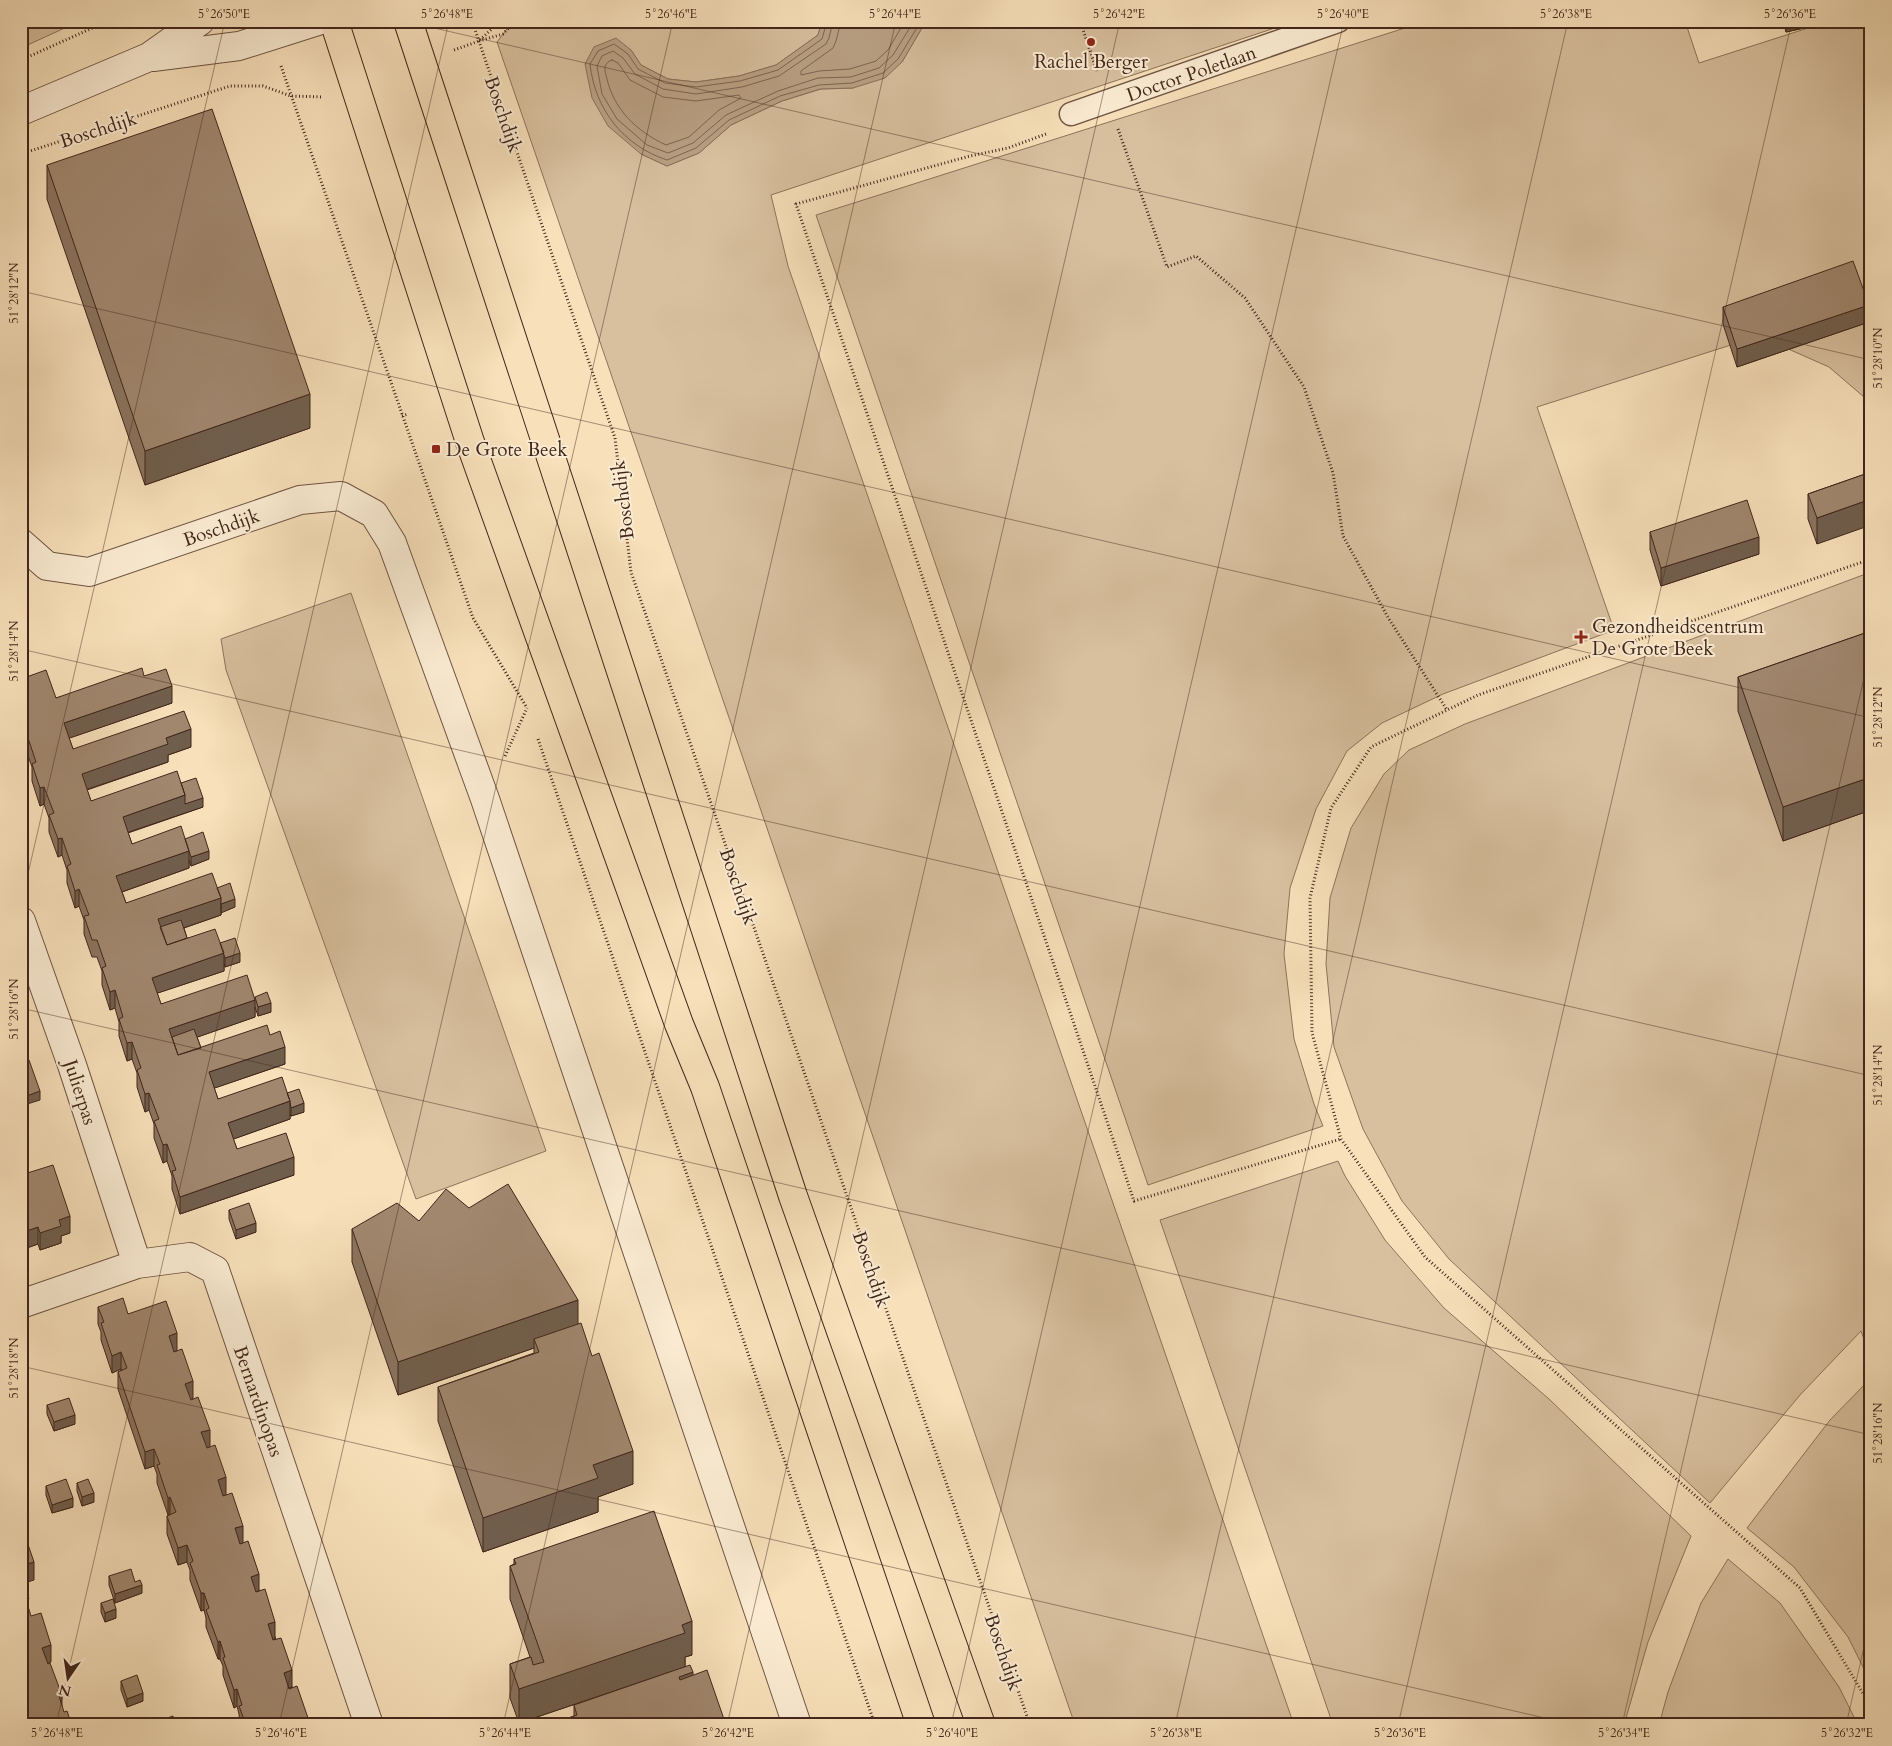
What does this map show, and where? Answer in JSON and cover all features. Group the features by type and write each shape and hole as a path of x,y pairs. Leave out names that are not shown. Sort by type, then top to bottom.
{"main road":[{"path":"334,21 470,442 679,1024 705,1088 921,1725"},
{"path":"408,21 794,1196 981,1725"}],"street":[{"path":"21,111 149,57 200,21"},
{"path":"149,57 239,46 318,21"},
{"name":"Boschdijk","path":"21,543 47,566 89,572 300,500 341,496 374,514 392,543 485,800 797,1725"},
{"name":"Julierpas","path":"21,921 72,1065 137,1264"},
{"name":"Bernardinopas","path":"21,1304 137,1264 190,1257 215,1270 369,1725"}],"lane":[{"name":"Doctor Poletlaan","path":"1071,114 1338,21"}],"path":[{"path":"21,60 108,21"},
{"name":"Boschdijk","path":"472,21 615,438 631,572 1030,1725"},
{"path":"479,41 500,21"},
{"path":"421,62 503,34 515,21"},
{"path":"1080,21 1167,267 1196,256 1245,298 1304,387 1333,473 1343,536 1389,619 1447,710"},
{"path":"271,37 473,618 528,708 531,717"},
{"name":"Boschdijk","path":"21,154 230,86 263,86 291,96 323,97 355,86"},
{"path":"1071,114 1067,124 1045,135 1008,148 970,156 796,204 1134,1201 1341,1139"},
{"path":"402,416 408,414"},
{"path":"1871,558 1478,694 1371,747 1331,808 1310,898 1312,1033 1341,1139 1425,1257 1800,1588 1871,1707"},
{"path":"537,736 875,1725"}],"shaded area":[{"path":"41,21 80,21 21,48 21,30"},
{"path":"513,21 822,21 818,35 776,65 739,76 696,82 668,79 641,65 631,50 641,154 667,166 699,153 731,125 782,101 821,89 853,88 902,62 926,21 1296,21 771,195 788,266 1294,1725 1075,1725 497,42"},
{"path":"1427,21 1685,21 1699,63 1830,21 1871,21 1871,403 1829,367 1759,336 1537,407 1614,630 1443,694 1382,723 1347,751 1316,809 1290,888 1284,954 1294,1039 1314,1104 1323,1126 1148,1185 816,215"},
{"path":"1871,572 1871,1358 1861,1331 1800,1395 1710,1503 1449,1259 1402,1201 1363,1129 1334,1047 1326,964 1330,898 1351,828 1384,774 1409,750 1465,724"},
{"path":"351,593 546,1151 416,1199 226,670 221,639"},
{"path":"1338,1161 1345,1176 1385,1240 1444,1308 1549,1399 1691,1536 1648,1642 1624,1725 1333,1725 1160,1220"},
{"path":"1871,1378 1871,1683 1848,1637 1794,1567 1747,1528 1830,1420"},
{"path":"1728,1559 1780,1603 1839,1687 1858,1725 1659,1725 1668,1692 1701,1603"}],"water":[{"path":"822,21 926,21 902,62 885,78 853,88 820,89 782,101 731,125 699,153 667,166 641,154 608,126 592,98 585,64 594,47 616,38 631,50 641,65 668,79 696,82 739,76 776,65 818,35"}],"building":[{"path":"212,109 310,394 145,451 47,165"},
{"path":"1853,261 1869,305 1737,349 1723,307"},
{"path":"1871,472 1871,499 1817,518 1808,494"},
{"path":"1747,500 1759,537 1661,568 1650,532"},
{"path":"1871,631 1871,777 1783,807 1738,677"},
{"path":"142,668 144,676 166,669 172,686 64,723 73,749 184,711 191,729 166,738 168,744 82,774 91,801 177,771 185,795 123,817 132,844 181,826 189,851 116,876 126,903 212,873 221,898 158,919 167,945 215,929 224,953 152,978 161,1004 247,975 255,1000 169,1029 178,1055 267,1025 270,1035 280,1031 285,1047 209,1072 218,1099 282,1077 290,1101 228,1123 237,1149 286,1133 294,1157 180,1197 172,1171 176,1170 167,1144 163,1145 154,1121 159,1119 149,1093 145,1094 137,1070 141,1068 132,1042 127,1043 119,1019 123,1017 115,990 110,992 102,968 106,966 97,940 92,940 84,916 89,915 79,889 75,891 67,866 71,864 62,838 58,839 49,815 54,813 44,787 40,788 32,764 36,762 27,735 22,737 21,734 21,679 46,670 56,698"},
{"path":"196,778 203,798 185,804 185,795 181,783"},
{"path":"203,832 209,851 191,857 185,839"},
{"path":"230,883 235,899 221,904 217,888"},
{"path":"181,920 187,938 167,945 160,927"},
{"path":"235,938 240,953 225,958 220,943"},
{"path":"267,992 271,1003 258,1007 255,997"},
{"path":"194,1029 201,1048 178,1055 172,1037"},
{"path":"29,1060 40,1091 21,1098 21,1062"},
{"path":"299,1089 304,1103 291,1108 287,1093"},
{"path":"53,1165 70,1216 59,1220 61,1226 40,1233 38,1227 21,1233 21,1175"},
{"path":"508,1184 578,1300 398,1362 352,1229 397,1203 419,1221 446,1189 469,1208"},
{"path":"249,1203 256,1223 236,1230 229,1210"},
{"path":"123,1298 128,1314 166,1301 177,1333 169,1336 174,1352 182,1349 193,1381 185,1384 191,1400 198,1397 210,1430 201,1432 207,1448 215,1445 226,1477 218,1480 223,1496 232,1493 243,1526 235,1528 240,1544 248,1541 259,1574 251,1577 256,1592 265,1589 275,1622 268,1624 273,1640 281,1638 292,1670 284,1673 289,1689 297,1686 308,1718 300,1721 302,1725 246,1725 239,1706 242,1705 237,1689 234,1690 223,1658 225,1657 220,1641 218,1642 206,1610 209,1608 204,1593 201,1593 190,1563 193,1561 187,1545 178,1548 167,1516 176,1512 170,1497 168,1498 157,1465 160,1464 154,1449 145,1452 118,1372 127,1368 121,1352 112,1356 101,1323 104,1322 98,1307"},
{"path":"581,1323 592,1356 599,1353 633,1451 593,1465 598,1478 483,1518 438,1387 539,1352 534,1339"},
{"path":"69,1398 75,1415 54,1422 47,1405"},
{"path":"66,1479 73,1498 52,1505 46,1486"},
{"path":"88,1479 94,1493 82,1497 77,1483"},
{"path":"654,1511 692,1621 682,1625 685,1633 519,1689 510,1664 531,1657 533,1665 544,1662 510,1566 516,1564 514,1559"},
{"path":"21,1524 34,1562 21,1566"},
{"path":"131,1569 135,1582 140,1580 142,1585 115,1594 109,1576"},
{"path":"21,1577 29,1599 26,1600 31,1616 41,1613 51,1645 42,1648 62,1695 59,1696 64,1712 67,1711 72,1725 21,1725"},
{"path":"113,1599 116,1609 105,1613 101,1603"},
{"path":"690,1665 693,1672 679,1677 680,1680 707,1670 726,1725 564,1725 563,1720 577,1715 574,1705"},
{"path":"137,1675 143,1693 127,1699 121,1681"},
{"path":"173,1716 176,1725 160,1725 159,1721"}],"place":[{"name":"Rachel Berger","path":"1091,42"},
{"name":"De Grote Beek","path":"436,449"},
{"name":"Gezondheidscentrum De Grote Beek","path":"1581,637"}]}
